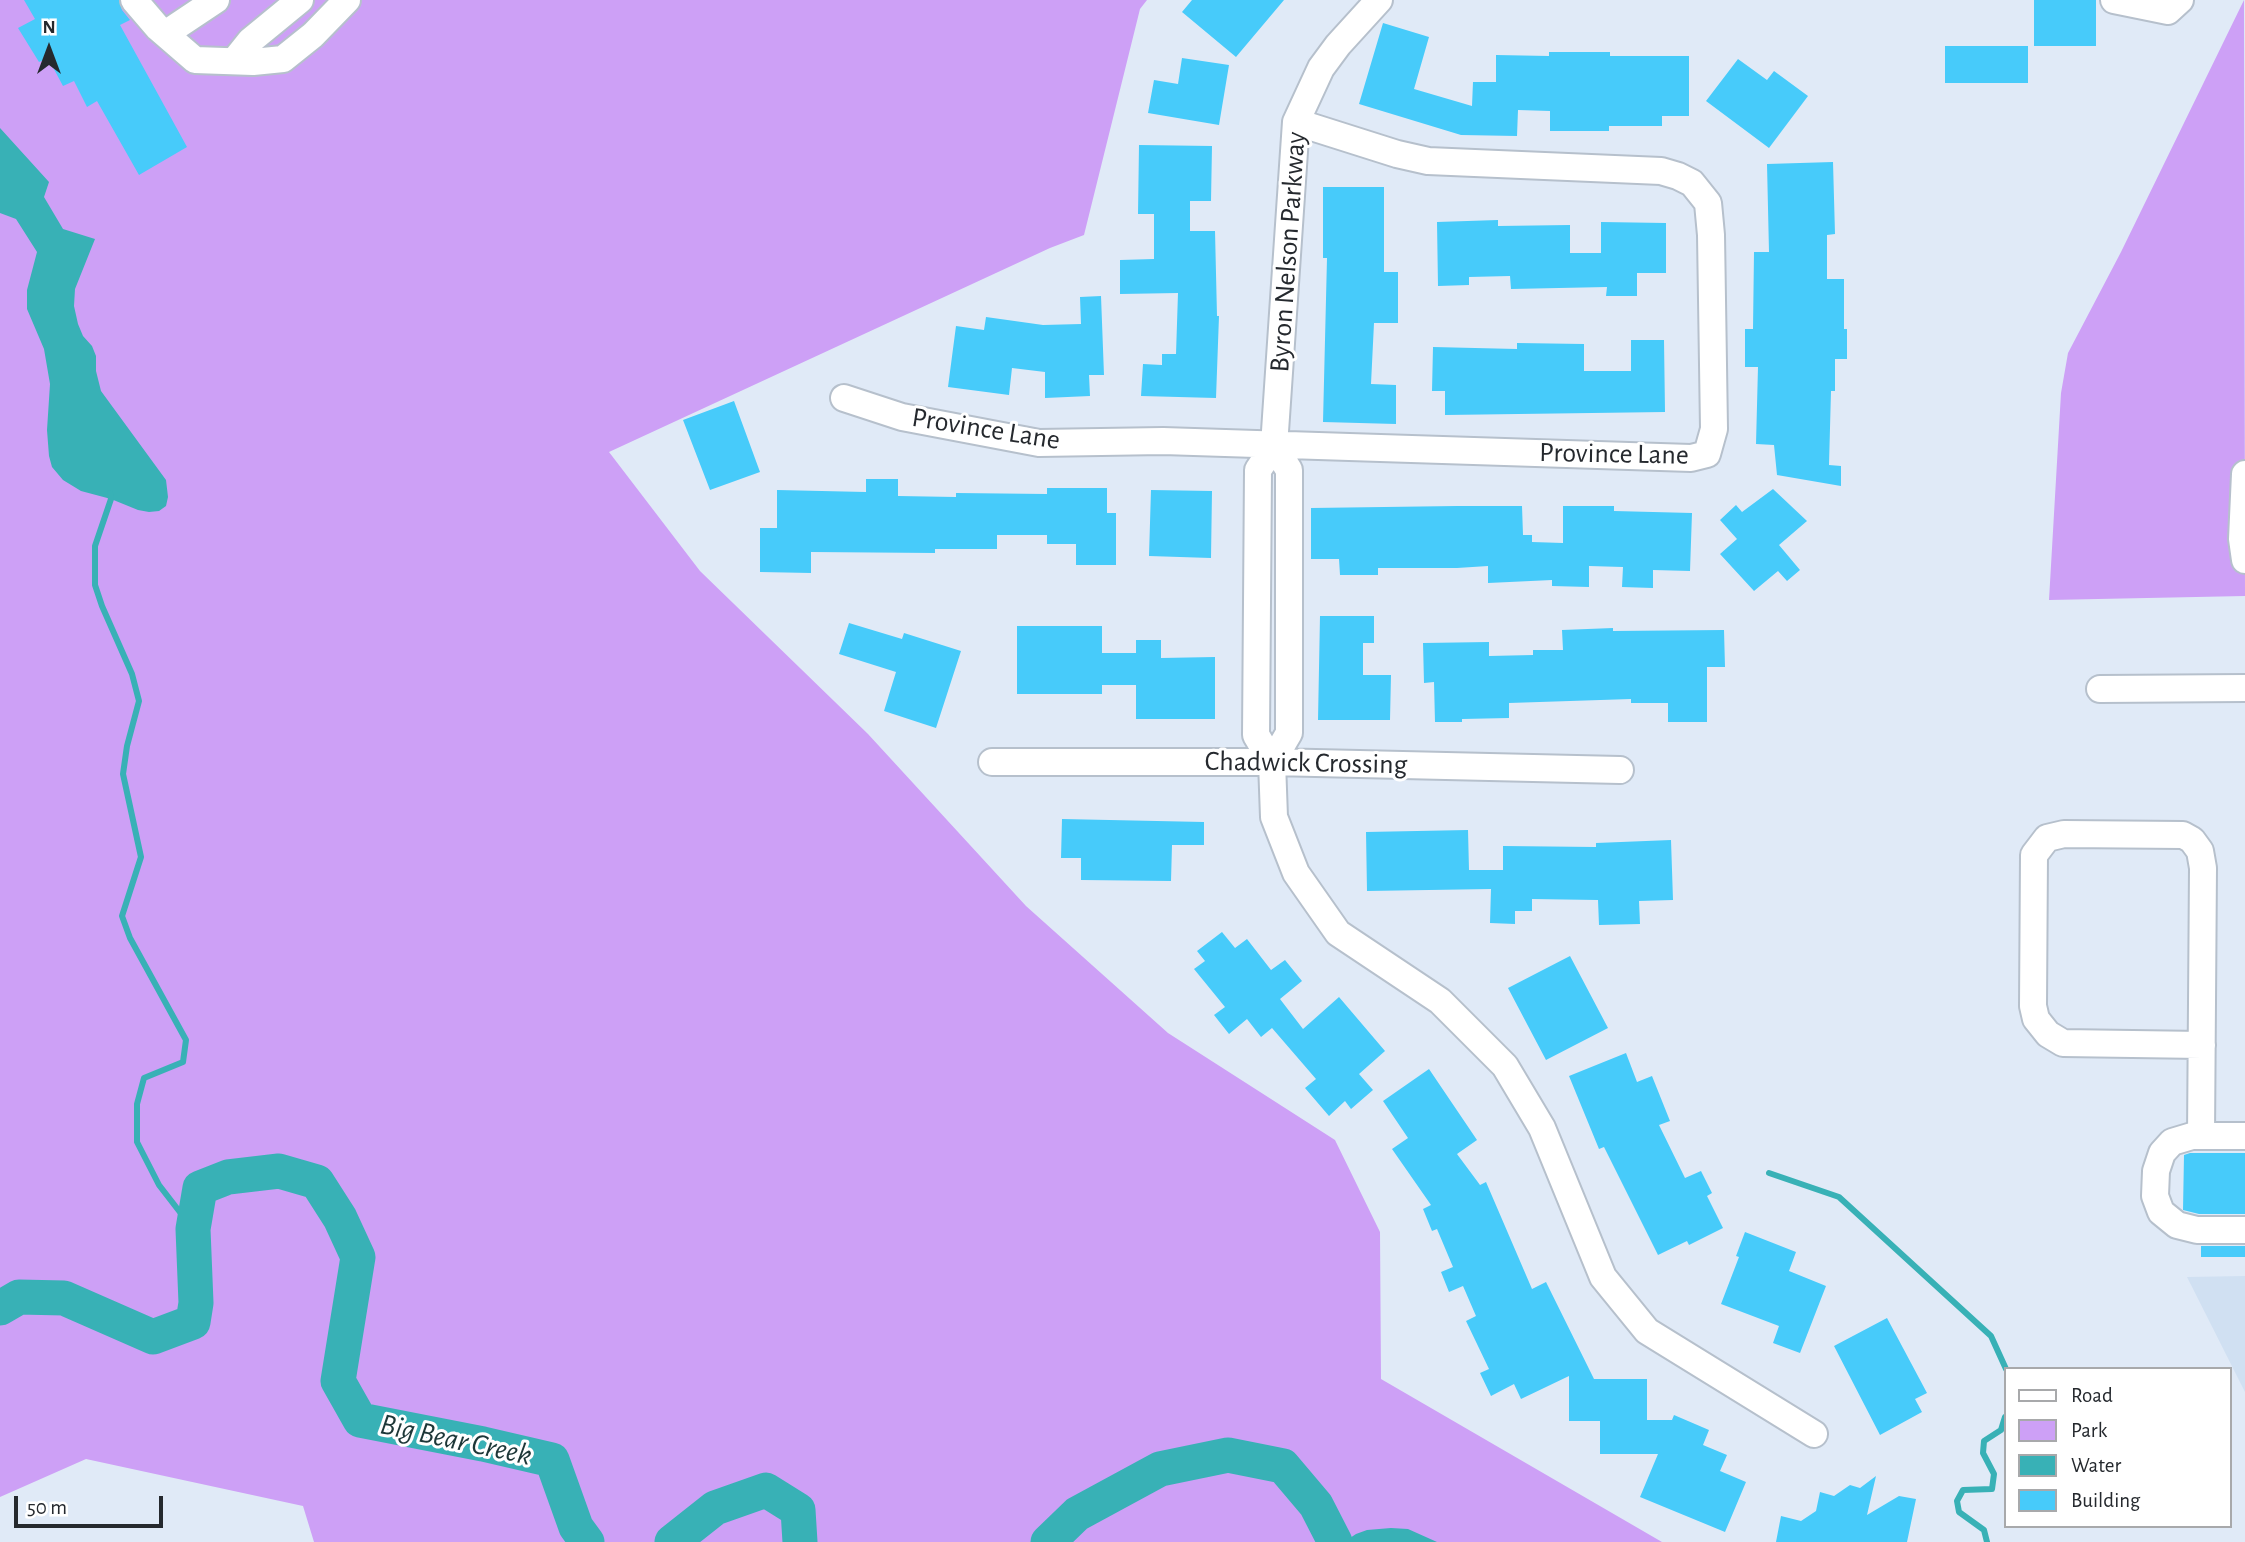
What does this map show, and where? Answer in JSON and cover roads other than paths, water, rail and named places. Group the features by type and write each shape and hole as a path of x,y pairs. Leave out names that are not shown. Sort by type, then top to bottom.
{"street":[{"path":"134,0 165,34 195,60 253,62 283,59 313,36 347,0"},
{"path":"165,34 216,0"},
{"path":"234,61 250,41 300,0"},
{"name":"Byron Nelson Parkway","path":"1379,0 1321,68 1296,122 1274,446 1258,470 1256,735 1272,762 1274,817 1296,873 1338,933 1440,1002 1504,1066 1542,1128 1603,1277 1647,1331 1814,1434"},
{"path":"2114,0 2168,11 2180,0"},
{"name":"Province Lane","path":"844,398 902,417 1039,443 1163,441 1691,458 1707,454 1714,429 1711,235 1708,203 1692,183 1661,171 1428,161 1296,122"},
{"name":"Byron Nelson Parkway","path":"1272,762 1289,733 1289,470 1274,446"},
{"path":"2245,474 2242,539 2245,560"},
{"path":"1257,602 1289,601"},
{"path":"2101,689 2245,688"},
{"name":"Chadwick Crossing","path":"992,762 1272,762 1620,771"},
{"path":"2202,1045 2063,1043 2048,1034 2036,1019 2033,1006 2034,855 2047,838 2064,834 2182,835 2192,840 2200,851 2203,868 2202,1136"},
{"path":"2245,1136 2192,1136 2172,1142 2162,1153 2156,1171 2155,1196 2161,1212 2177,1226 2197,1230 2245,1230"}],"water":[{"path":"0,128 49,182 44,197 63,229 95,239 75,289 74,306 78,324 96,356 96,371 101,391 166,480 166,506 159,511 138,510 81,491 63,480 52,467 47,430 50,384 44,349 27,309 27,290 37,252 16,219 0,213"},
{"path":"1408,1529 1437,1542 1344,1542 1367,1530"}],"waterway":[{"path":"110,493 111,499 95,546 95,585 132,674 139,701 123,774 141,857 122,916 130,938 186,1040 183,1062 144,1078 137,1104 137,1142 159,1185 193,1229"},
{"name":"Big Bear Creek","path":"0,1308 19,1297 64,1298 153,1337 193,1322 196,1303 193,1229 200,1188 228,1177 279,1171 317,1182 340,1218 358,1257 338,1381 360,1420 552,1460 576,1527 587,1542"},
{"path":"1769,1173 1839,1197 1991,1336 2005,1367"},
{"path":"1987,1542 1984,1530 1959,1512 1957,1501 1963,1490 1992,1489 1994,1474 1983,1453 1984,1441 2001,1430 2004,1420"},
{"name":"Big Bear Creek","path":"1048,1542 1077,1514 1160,1469 1228,1455 1283,1466 1316,1505 1335,1542"},
{"name":"Big Bear Creek","path":"672,1542 715,1508 766,1490 798,1510 800,1542"}]}
